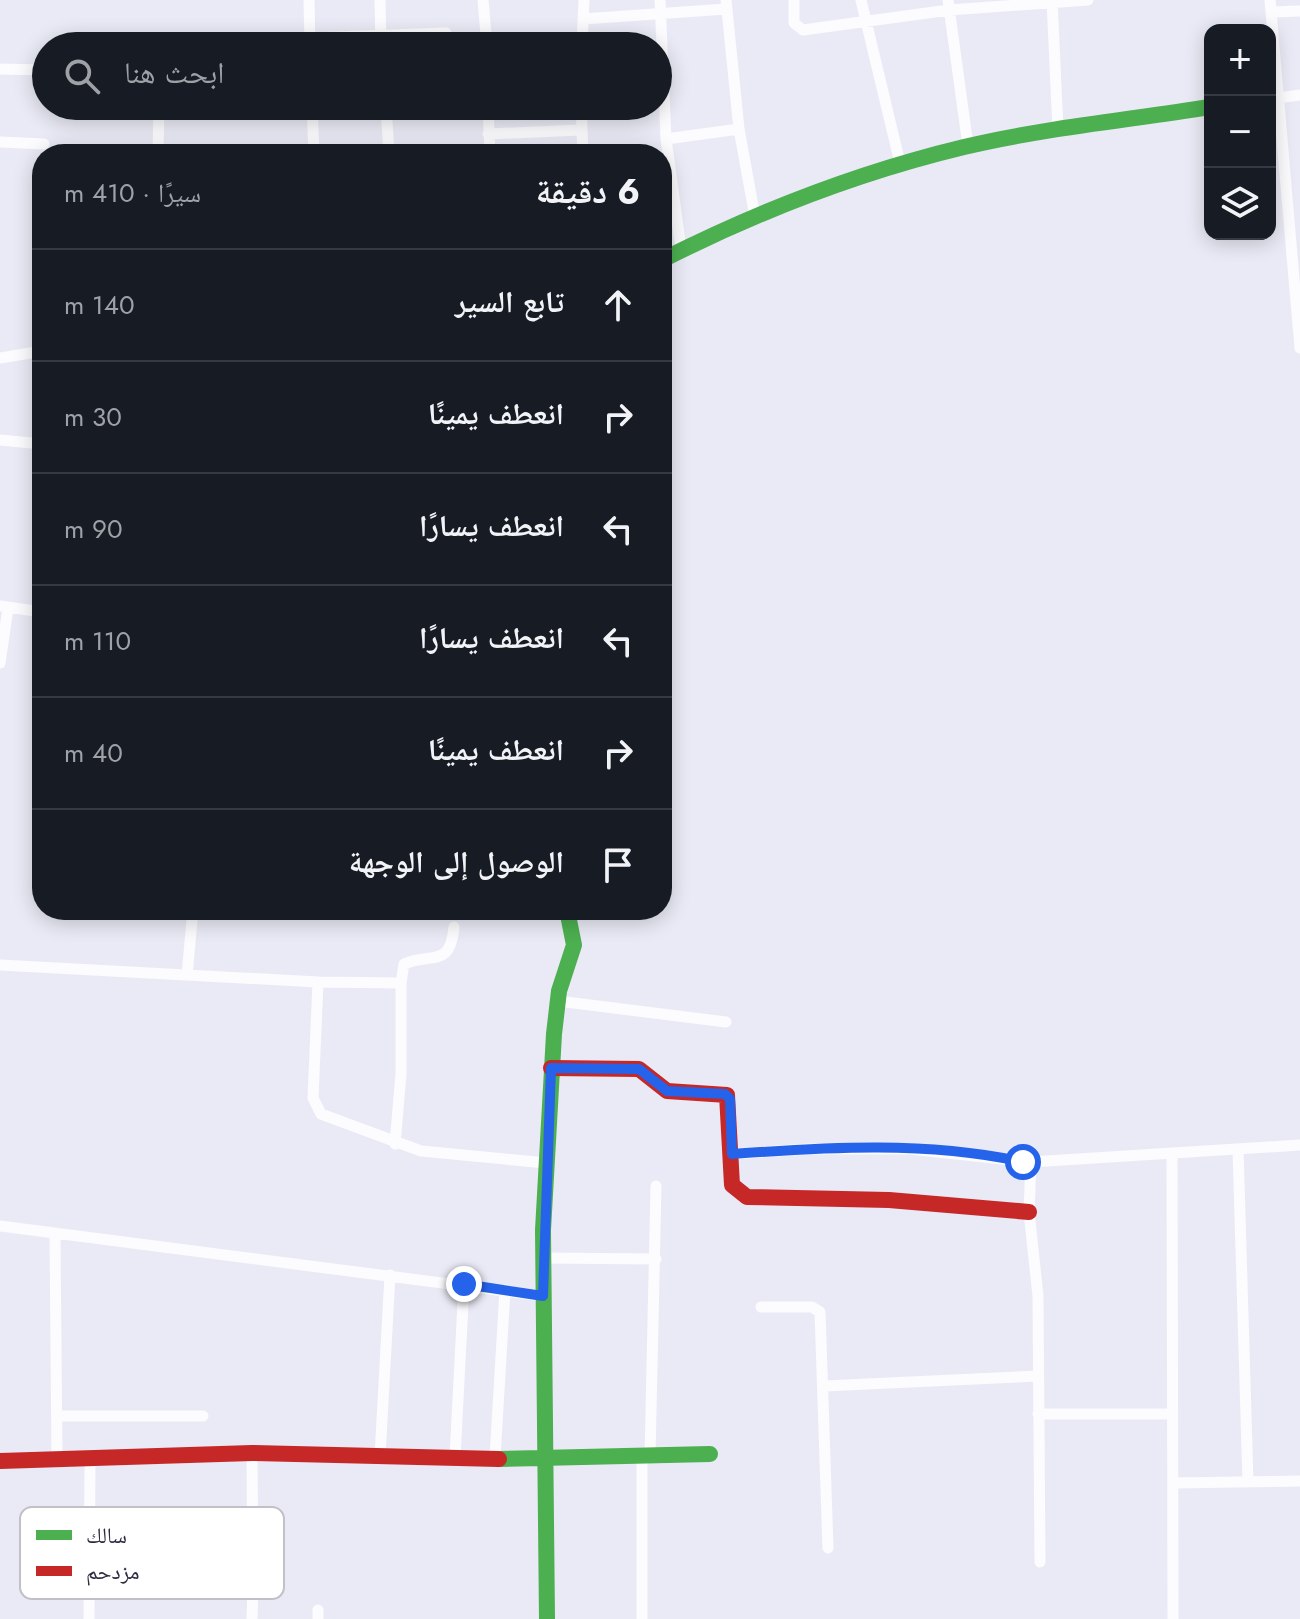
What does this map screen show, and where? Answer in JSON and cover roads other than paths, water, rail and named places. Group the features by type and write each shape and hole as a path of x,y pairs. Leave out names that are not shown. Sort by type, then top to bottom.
{"street":[{"path":"309,0 310,32"},
{"path":"380,0 381,32"},
{"path":"483,0 486,32"},
{"path":"583,32 584,0"},
{"path":"660,0 661,32"},
{"path":"794,0 794,23 799,29 948,5 1088,0"},
{"path":"861,0 900,163"},
{"path":"1052,2 1058,130"},
{"path":"583,19 726,5 739,129 755,217"},
{"path":"948,5 968,146"},
{"path":"1274,96 1271,6 1300,11"},
{"path":"0,69 32,70"},
{"path":"1276,98 1300,95"},
{"path":"672,254 755,217 900,163 968,146 1204,108"},
{"path":"1276,117 1300,348"},
{"path":"158,144 159,120"},
{"path":"313,120 314,144"},
{"path":"387,120 388,144"},
{"path":"488,120 489,144"},
{"path":"580,120 582,144"},
{"path":"665,120 667,144"},
{"path":"666,139 739,129"},
{"path":"488,134 580,130"},
{"path":"0,142 44,144"},
{"path":"672,183 681,249"},
{"path":"0,358 32,353"},
{"path":"0,440 32,443"},
{"path":"0,663 4,607 32,611"},
{"path":"187,975 192,920"},
{"path":"547,1619 542,1258 551,1068 558,1001 574,945 569,920"},
{"path":"395,1144 401,1074 401,983 404,964 434,960 445,953 453,944 454,927"},
{"path":"0,965 318,982 401,983"},
{"path":"318,982 314,1105 321,1114 395,1144 446,1156 546,1163"},
{"path":"558,1001 726,1022"},
{"path":"551,1068 639,1069 667,1091 725,1094 730,1099 732,1185 747,1197 889,1200 1029,1212"},
{"path":"732,1154 887,1148 1031,1162 1300,1145"},
{"path":"1238,1149 1248,1482"},
{"path":"1172,1153 1173,1619"},
{"path":"1031,1162 1029,1212 1038,1296 1040,1562"},
{"path":"642,1619 656,1186"},
{"path":"0,1226 543,1296"},
{"path":"55,1234 57,1459"},
{"path":"542,1258 656,1259"},
{"path":"380,1456 390,1275"},
{"path":"455,1457 464,1284"},
{"path":"495,1457 505,1290"},
{"path":"761,1307 812,1307 820,1312 828,1548"},
{"path":"824,1386 1038,1376"},
{"path":"1038,1414 1172,1414"},
{"path":"57,1416 203,1416"},
{"path":"0,1461 252,1453 544,1460 710,1454"},
{"path":"252,1453 253,1507"},
{"path":"90,1460 90,1507"},
{"path":"1173,1483 1300,1481"},
{"path":"252,1619 253,1599"}]}
